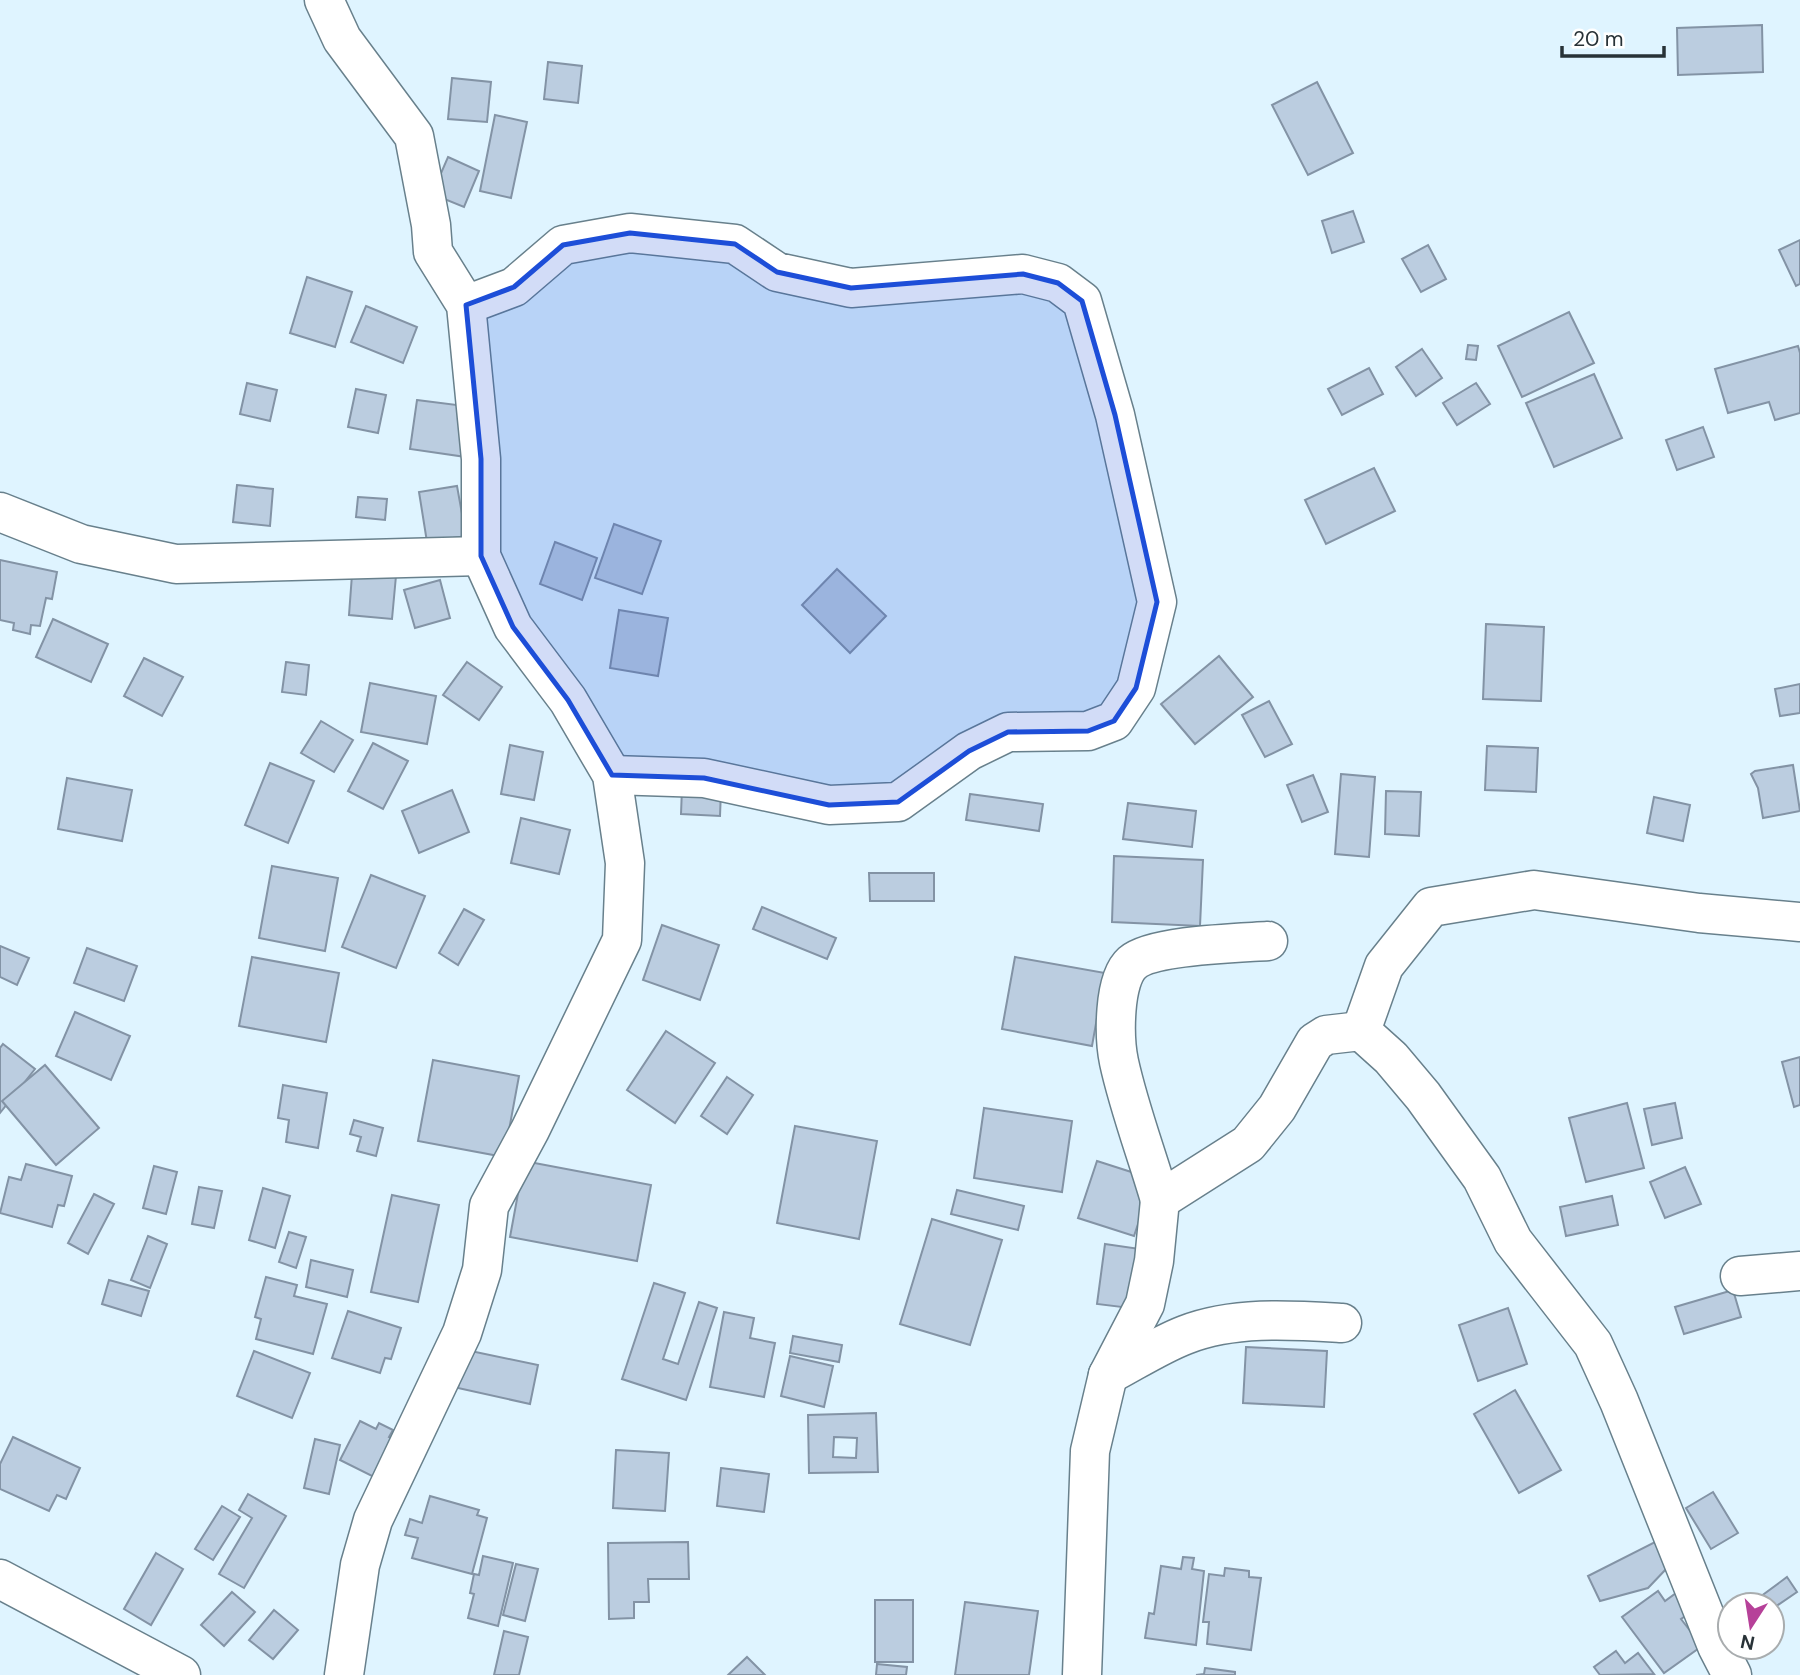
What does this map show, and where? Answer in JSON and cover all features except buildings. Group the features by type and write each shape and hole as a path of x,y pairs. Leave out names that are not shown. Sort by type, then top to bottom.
{"street":[{"path":"324,0 342,39 414,135 432,225 433,252 466,305 481,459 481,556 513,626 568,700 612,775 625,863 622,940 530,1130 489,1206 482,1270 462,1333 373,1520 360,1565 344,1675"},
{"path":"466,305 514,287 563,245 630,233 735,244 777,272 851,288 1023,274 1058,283 1082,301 1115,415 1157,602 1136,688 1114,721 1088,731 1008,732 969,751 898,802 829,805 704,778 612,775"},
{"path":"0,512 81,544 176,564 481,556"},
{"path":"1361,1031 1384,966 1431,907 1534,890 1699,913 1800,922"},
{"path":"1082,1675 1090,1451 1108,1375 1144,1304 1154,1261 1160,1200 1119,1060 1116,1011 1124,975 1132,962 1150,955 1210,945 1268,941"},
{"path":"1160,1200 1248,1144 1277,1108 1315,1042 1326,1035 1361,1031 1391,1058 1430,1107 1482,1178 1513,1241 1593,1344 1619,1401 1717,1646 1732,1675"},
{"path":"1740,1276 1800,1271"},
{"path":"1108,1375 1186,1335 1221,1326 1288,1320 1342,1323"},
{"path":"0,1579 181,1675"}],"highlighted area":[{"path":"630,233 735,244 777,272 851,288 1023,274 1058,283 1082,301 1115,415 1157,602 1136,688 1114,721 1088,731 1008,732 969,751 898,802 829,805 704,778 612,775 568,700 513,627 481,556 481,459 466,305 514,287 563,245"}]}
